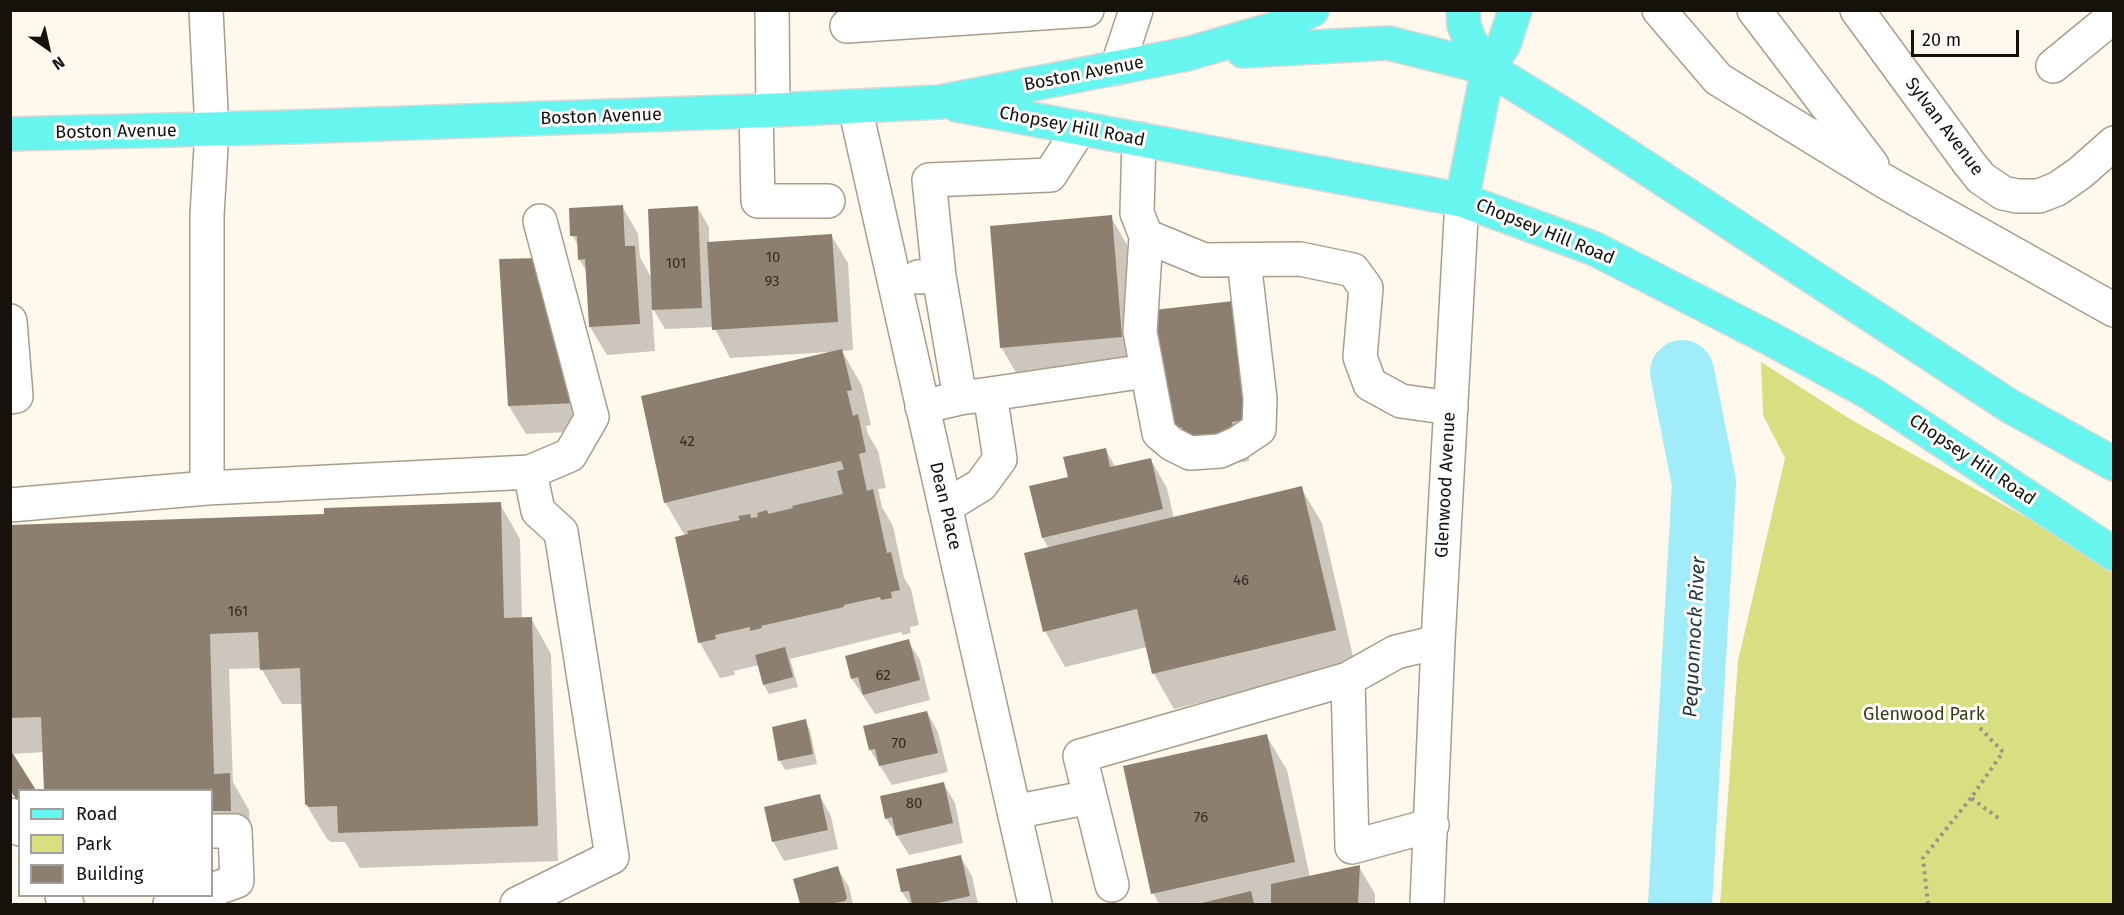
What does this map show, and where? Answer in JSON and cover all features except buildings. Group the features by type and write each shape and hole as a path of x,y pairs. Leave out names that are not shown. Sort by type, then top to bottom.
{"main road":[{"path":"1187,54 1277,28 1312,10"},
{"path":"1463,10 1464,25 1470,41 1488,68"},
{"name":"Glenwood Avenue","path":"1462,200 1488,68 1504,44 1515,10"},
{"path":"1187,54 1388,43 1488,68 1576,122 2008,405 2114,464"},
{"name":"Boston Avenue","path":"10,134 212,130 764,111 940,102 1187,54"},
{"name":"Chopsey Hill Road","path":"940,102 1462,200 1595,249 1771,339 1870,393 2114,554"}],"street":[{"path":"206,10 212,130 207,215 207,488"},
{"path":"772,10 758,201 828,201"},
{"path":"847,26 1087,10"},
{"path":"1117,68 1136,10"},
{"path":"1659,10 1718,79 1884,181 2114,309"},
{"path":"1754,10 1884,181"},
{"name":"Sylvan Avenue","path":"1857,10 1969,164 1991,186 2003,193 2016,196 2039,196 2108,159"},
{"path":"2053,66 2114,16"},
{"name":"Dean Place","path":"855,107 1035,904"},
{"path":"945,507 981,484 1000,459 975,396 939,276 929,180 1050,175 1080,128"},
{"path":"1139,140 1137,213 1146,236 1140,332 1146,371 1159,433 1172,444 1190,453 1220,451 1238,443 1259,429 1260,399 1244,261"},
{"name":"Glenwood Avenue","path":"1427,904 1438,642 1462,200"},
{"path":"10,505 207,488 530,472 570,455 592,417 540,221"},
{"path":"1146,236 1203,260 1300,259 1353,270 1366,288 1360,357 1370,384 1401,401 1450,408"},
{"path":"894,279 939,276"},
{"path":"10,321 16,396 10,397"},
{"path":"922,407 975,396 1146,371"},
{"path":"517,904 612,857 561,532 538,511 530,472"},
{"path":"1112,885 1080,756 1348,679 1396,652 1438,642"},
{"path":"1348,679 1352,847 1431,825"},
{"path":"1014,812 1090,797"},
{"path":"213,831 234,831 237,881 213,890"},
{"path":"170,904 193,897"}],"path":[{"path":"1928,904 1923,858 1971,798 2003,752 1980,728"},
{"path":"1971,798 2001,820"}],"green space":[{"name":"Glenwood Park","path":"1761,362 1850,419 2113,566 2113,904 1720,904 1738,661 1785,458 1763,415"}],"waterway":[{"name":"Pequonnock River","path":"1680,904 1704,483 1682,372"}]}
